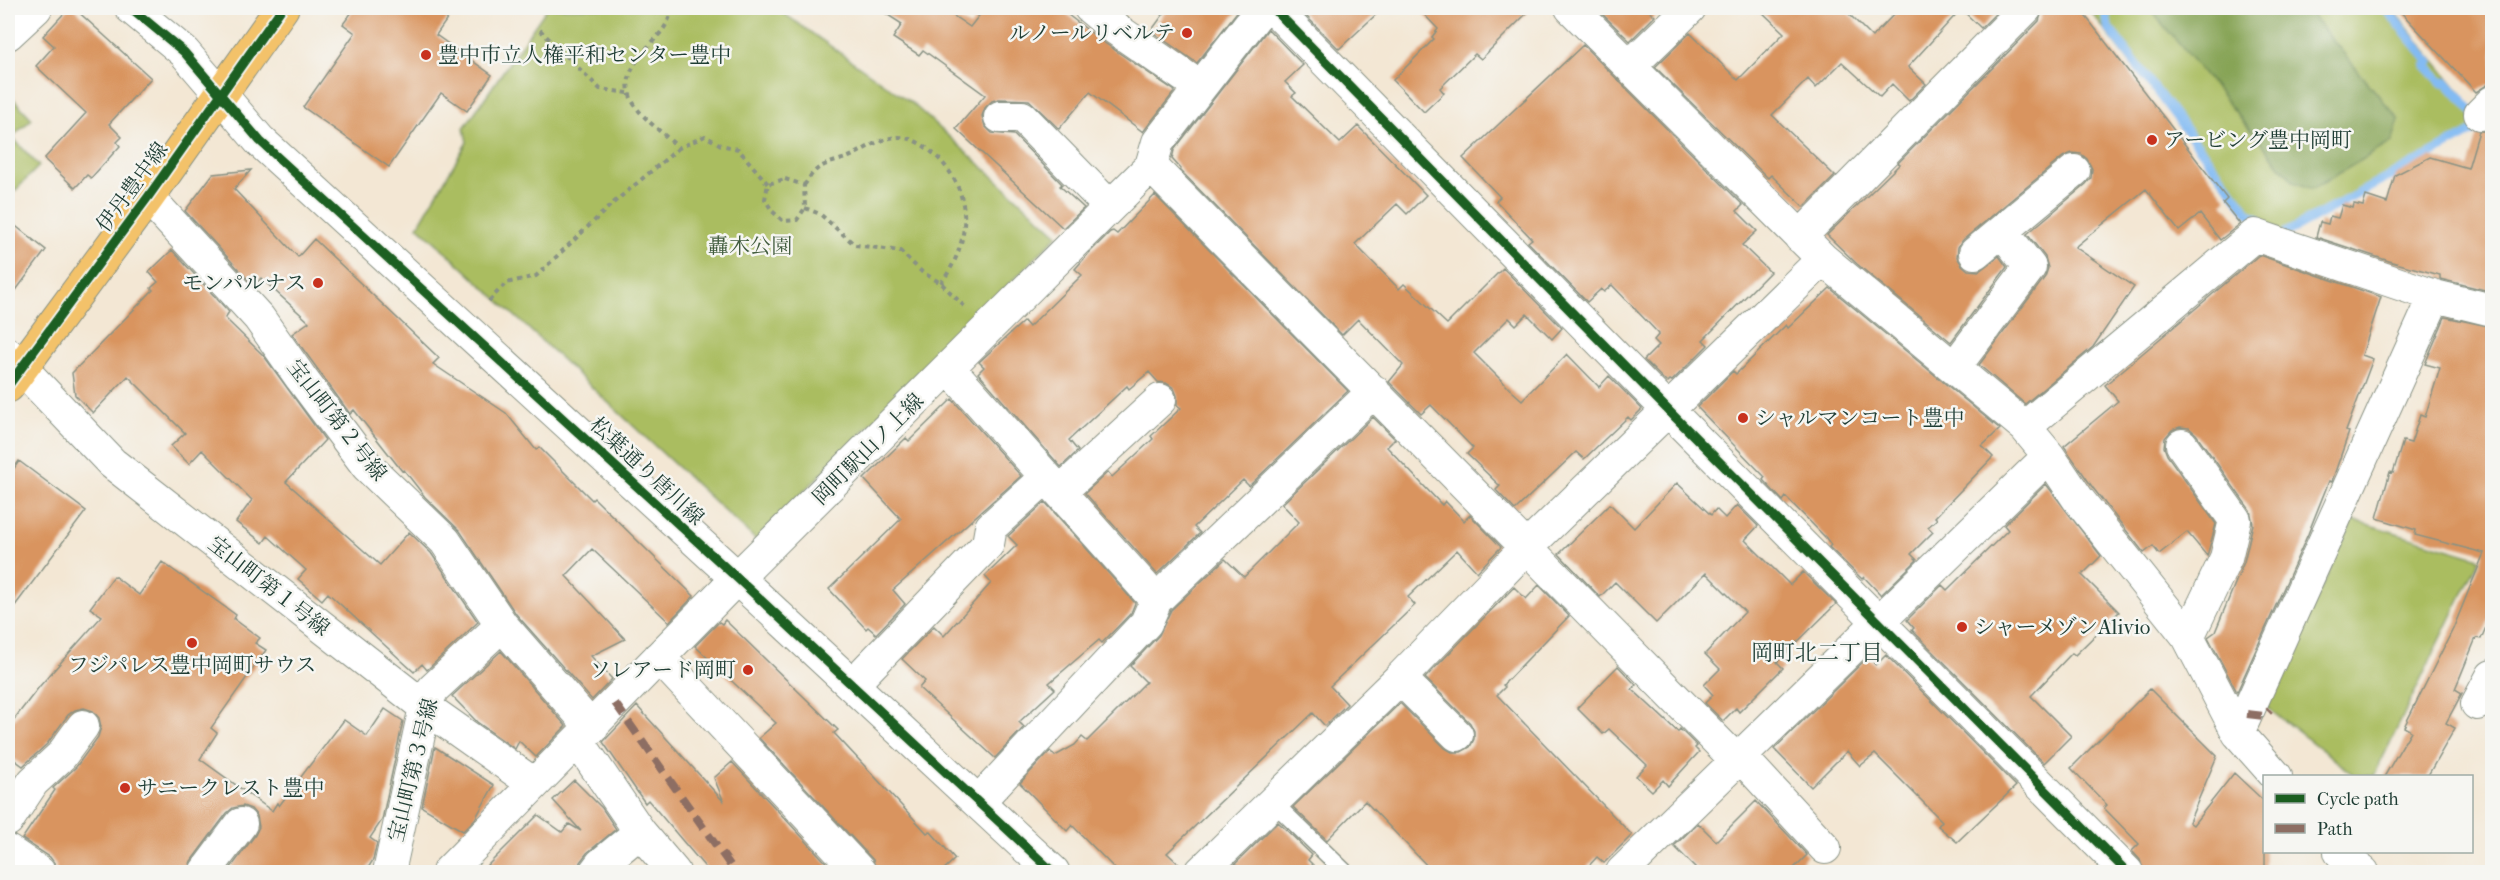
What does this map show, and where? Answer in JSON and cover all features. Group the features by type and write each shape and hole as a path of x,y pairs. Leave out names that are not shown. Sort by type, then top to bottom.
{"main road":[{"name":"伊丹豊中線","path":"12,369 148,197 282,8"}],"street":[{"path":"8,34 36,8"},
{"path":"131,8 184,52 220,94"},
{"path":"1090,8 1113,27 1200,87"},
{"name":"岡町駅山ノ上線","path":"448,873 737,578 1151,166 1158,142 1262,8"},
{"path":"1274,8 2127,873"},
{"path":"1571,8 1823,259 2025,427 2049,456 2078,499 2188,637 2238,733 2274,775"},
{"path":"1630,66 1690,8"},
{"path":"1800,237 2026,8"},
{"name":"松葉通り唐川線","path":"220,94 260,141 737,578 1053,873"},
{"path":"1000,117 1022,117 1109,206"},
{"path":"1151,166 1825,848"},
{"path":"1976,253 2074,171"},
{"name":"宝山町第２号線","path":"148,197 259,318 367,466 445,541 502,625 585,734 640,832 674,873"},
{"path":"1954,368 2030,267 2002,231"},
{"path":"2025,427 2255,235 2435,296 2493,310"},
{"path":"1201,873 1400,678 1527,547 1823,259"},
{"path":"2238,733 2435,296"},
{"path":"949,368 1156,600"},
{"name":"宝山町第１号線","path":"12,369 112,463 425,707 534,784"},
{"path":"978,802 1146,623 1156,600 1374,391"},
{"path":"852,685 988,544 991,527 1053,484 1160,400"},
{"path":"2182,445 2235,520 2226,558 2188,637"},
{"path":"1622,873 2049,456"},
{"name":"宝山町第３号線","path":"389,873 425,707 433,689 502,625"},
{"path":"659,657 860,873"},
{"path":"2476,704 2493,676"},
{"path":"1400,678 1457,735"},
{"path":"8,820 33,782 61,756 83,726"},
{"path":"204,873 241,824"},
{"path":"595,873 602,864 640,832"},
{"path":"8,851 39,873"}],"lane":[{"path":"1273,802 1344,873"}],"path":[{"path":"672,8 668,24 640,56 628,76 627,93 635,107 680,148"},
{"path":"540,30 600,89 627,93"},
{"path":"489,301 506,283 536,276 612,204 680,148 705,136 721,145 738,149 768,184"},
{"path":"768,184 765,198 772,211 783,221 797,220 805,208 804,185 816,170 853,156 875,141 902,137 926,147 943,163 957,183 965,212 962,245 953,267 941,283"},
{"path":"768,184 785,179 804,185"},
{"path":"805,208 820,214 855,246 900,251 922,272 941,283 987,330"}],"green space":[{"name":"轟木公園","path":"547,8 776,8 913,104 1058,235 756,540 418,226 467,142 464,128"},
{"path":"2088,8 2391,8 2488,125 2280,236 2249,216"},
{"path":"2149,8 2306,8 2399,120 2392,142 2313,189 2294,182"},
{"path":"8,93 32,119 12,137 39,166 15,191 8,183"},
{"path":"2353,520 2480,558 2374,775 2355,775 2266,707"}],"building":[{"path":"69,8 74,8 151,78 109,124 122,137 117,142 120,146 91,178 87,175 75,188 44,159 86,113 36,66 54,46 43,36"},
{"path":"355,8 455,8 436,35 492,75 467,111 441,93 389,167 303,107 355,33 343,24"},
{"path":"877,8 942,8 970,27 985,8 1059,8 1103,42 1175,91 1143,132 1090,92 1059,129 1029,100 999,99 992,101 985,108 982,116 985,126 992,133 1014,135 1062,184 1060,186 1084,208 1063,228 956,129 985,95 923,50 919,55 893,38 902,24"},
{"name":"ルノールリベルテ","path":"1168,8 1240,8 1197,63 1151,31"},
{"path":"1298,8 1383,8 1339,49"},
{"path":"1418,8 1532,8 1481,59 1475,54 1440,88 1444,93 1424,112 1393,80 1434,39 1432,37 1438,29"},
{"path":"1596,8 1646,8 1655,16 1630,41"},
{"path":"1758,8 1843,8 1872,37 1900,8 2001,8 1981,28 1961,9 1908,67 1926,84 1909,101 1892,84 1880,97 1842,62 1816,88 1808,79 1772,115 1835,176 1804,207 1771,175 1768,178 1655,67 1690,33 1738,80 1784,33"},
{"path":"2043,8 2077,8 2087,18 2227,199 2223,203 2240,224 2220,240 2200,214 2179,231 2146,189 2075,247 2134,287 2093,347 2025,404 1979,365 2045,277 2048,268 2045,257 2027,234 2091,178 2092,169 2087,159 2081,154 2072,153 2063,157 1963,240 1958,247 1957,257 1968,270 1979,271 1999,256 2007,267 1951,342 1857,264 1827,235 1900,164 1898,163 2039,21"},
{"path":"2397,8 2493,8 2493,85 2487,85 2476,92"},
{"path":"1268,29 1303,65 1285,82 1296,93 1292,96 1340,143 1358,126 1426,195 1407,214 1397,204 1355,244 1399,289 1404,284 1447,324 1503,268 1562,328 1552,339 1527,314 1516,325 1509,318 1474,353 1522,400 1567,354 1599,387 1609,376 1642,409 1631,420 1628,417 1584,459 1576,452 1515,510 1496,490 1500,486 1467,454 1473,448 1431,405 1421,414 1389,382 1403,365 1358,319 1342,335 1180,170 1172,159 1174,150"},
{"path":"1583,45 1743,205 1737,211 1757,231 1742,245 1770,272 1703,340 1708,345 1672,381 1667,383 1644,360 1659,345 1654,340 1659,334 1612,285 1604,292 1601,289 1587,302 1528,242 1532,239 1496,201 1500,197 1463,158"},
{"path":"2493,127 2493,292 2440,279 2440,275 2316,237 2320,222 2328,224 2330,216 2338,218 2342,205 2353,208 2354,204 2363,206 2366,196 2387,203 2395,175 2430,157 2468,168 2479,131"},
{"path":"251,170 234,189 298,257 314,239 439,358 433,364 506,413 536,450 539,447 694,596 669,622 592,549 566,576 625,639 591,656 612,679 592,700 516,614 460,531 425,497 404,470 402,471 354,410 350,414 292,334 309,322 261,278 254,286 185,211 213,174"},
{"path":"1155,195 1348,391 1249,486 1243,480 1194,527 1200,533 1157,574 1085,493 1108,472 1112,477 1153,439 1151,436 1181,408 1177,405 1174,388 1166,383 1158,382 1149,372 1129,389 1127,386 1069,440 1078,451 1061,467 978,373 984,367 979,362 1024,321 1029,327 1082,275 1075,269 1089,253 1110,232 1117,234"},
{"path":"8,220 46,250 8,301"},
{"path":"172,250 229,312 225,318 264,356 325,440 286,482 380,565 409,532 431,553 478,622 427,670 422,664 414,672 328,593 322,600 298,579 306,570 268,536 263,543 236,522 252,500 202,450 189,464 171,446 185,433 128,376 93,413 75,395 72,373 153,290 151,288 158,282 149,272"},
{"path":"2259,255 2381,297 2362,355 2373,359 2346,431 2349,432 2332,482 2329,481 2308,534 2237,692 2208,637 2215,632 2244,562 2253,524 2250,510 2196,434 2189,428 2180,427 2172,430 2165,438 2164,447 2167,455 2216,524 2207,556 2187,532 2159,554 2153,546 2144,553 2093,488 2064,446 2118,401 2105,385"},
{"path":"1830,288 2000,429 1982,446 1993,457 1935,517 1937,519 1928,527 1933,532 1911,554 1917,560 1881,595 1829,547 1831,545 1826,538 1786,497 1783,501 1763,480 1765,477 1697,407 1733,371 1736,374 1786,325 1788,328"},
{"path":"2445,317 2493,327 2493,611 2481,639 2476,638 2455,689 2462,693 2446,723 2455,728 2428,775 2385,775 2411,731 2404,727 2453,629 2484,553 2415,535 2416,530 2377,518 2390,472 2393,473 2403,441 2411,443 2420,415 2425,417 2440,368 2425,364"},
{"path":"952,399 1021,476 893,590 905,604 876,634 868,627 866,629 829,589 901,519 864,479 906,438 909,441"},
{"path":"1373,417 1395,439 1387,447 1442,505 1445,501 1464,521 1470,515 1501,547 1477,572 1457,550 1408,597 1415,605 1330,686 1347,704 1325,726 1313,713 1167,853 1184,869 1184,873 1119,873 1072,825 1067,831 1020,783 1050,751 1055,756 1075,745 1082,737 1087,741 1146,682 1130,666 1159,635 1171,610 1225,559 1244,577 1299,522 1282,504"},
{"path":"19,461 86,511 8,615 8,477"},
{"path":"1677,483 1711,515 1716,509 1725,518 1737,505 1758,526 1745,540 1790,585 1803,572 1836,604 1777,662 1783,668 1739,712 1736,708 1723,721 1705,703 1713,695 1704,685 1720,669 1705,654 1745,612 1706,573 1656,623 1615,582 1600,597 1559,554 1610,504 1634,528"},
{"path":"2046,484 2101,556 2082,575 2119,612 2075,655 2072,653 2031,696 2071,736 2044,763 1912,630 1914,628 1907,620 1942,585 1947,590 2008,530 2004,525"},
{"path":"1045,502 1135,603 1131,613 1102,643 1099,640 1049,683 1055,689 1019,722 1024,727 995,758 919,688 925,681 902,659 934,626 944,636 991,583 985,576 1017,545 1008,536"},
{"path":"162,562 236,615 234,619 260,638 255,643 266,650 211,728 217,733 200,759 272,811 277,803 279,806 344,720 367,736 385,709 403,721 382,820 370,838 377,843 373,860 365,873 227,873 259,827 257,816 251,809 243,806 233,808 227,813 191,861 187,873 57,873 50,857 22,839 55,790 53,788 76,767 98,737 101,727 99,718 93,711 84,708 75,710 68,715 47,744 23,766 8,755 8,727 39,687 102,616 90,608 114,576 139,595"},
{"path":"1539,585 1569,616 1503,685 1505,687 1497,695 1632,835 1604,863 1597,857 1582,873 1434,873 1365,801 1327,840 1293,807 1400,703 1445,748 1452,752 1461,752 1470,747 1474,739 1474,731 1470,723 1425,678 1514,587 1526,599"},
{"path":"725,620 838,730 834,733 927,833 930,831 955,859 940,873 877,873 873,860 759,738 776,723 695,646 719,622 722,624"},
{"path":"501,651 566,726 536,757 519,741 515,749 477,722 452,696"},
{"path":"1886,655 2016,786 1957,842 1938,826 1942,821 1875,754 1860,766 1847,751 1811,787 1774,749 1868,657 1876,665"},
{"path":"1618,666 1636,685 1632,689 1678,732 1680,729 1697,746 1695,748 1699,752 1668,786 1663,780 1652,791 1636,776 1647,765 1609,729 1603,734 1577,708"},
{"path":"2150,689 2217,756 2189,822 2193,825 2234,773 2263,800 2265,873 2144,873 2140,860 2132,851 2139,844 2104,808 2107,805 2071,768"},
{"path":"637,706 724,802 714,778 732,762 836,873 710,873 648,800 645,803 603,742"},
{"path":"435,747 494,785 475,819 463,831 422,807"},
{"path":"574,780 602,808 616,829 587,853 580,862 577,873 480,873 538,815 562,832 569,824 581,831 553,800"},
{"path":"1756,801 1807,855 1789,873 1701,873 1674,846 1698,823 1716,841"},
{"path":"1278,822 1312,855 1308,860 1321,873 1244,873 1235,864"}],"waterway":[{"path":"2099,8 2106,12 2108,27 2249,213 2258,219"},
{"path":"2385,8 2430,62 2426,66 2442,83 2446,81 2474,113"},
{"path":"2287,232 2479,128"}],"marked path":[{"path":"615,703 735,872"},
{"path":"2247,714 2264,716 2270,710"}],"cycle path":[{"path":"131,8 184,52 260,141 737,578 1053,872"},
{"path":"8,386 148,197 282,8"},
{"path":"1273,8 2127,872"}],"place":[{"name":"ルノールリベルテ","path":"1187,33"},
{"name":"豊中市立人権平和センター豊中","path":"426,55"},
{"name":"アービング豊中岡町","path":"2152,140"},
{"name":"モンパルナス","path":"318,283"},
{"name":"シャルマンコート豊中","path":"1743,418"},
{"name":"シャーメゾンAlivio","path":"1962,627"},
{"name":"フジパレス豊中岡町サウス","path":"192,643"},
{"name":"ソレアード岡町","path":"748,670"},
{"name":"サニークレスト豊中","path":"125,788"}],"district":[{"name":"岡町北二丁目","path":"1817,653"}]}
